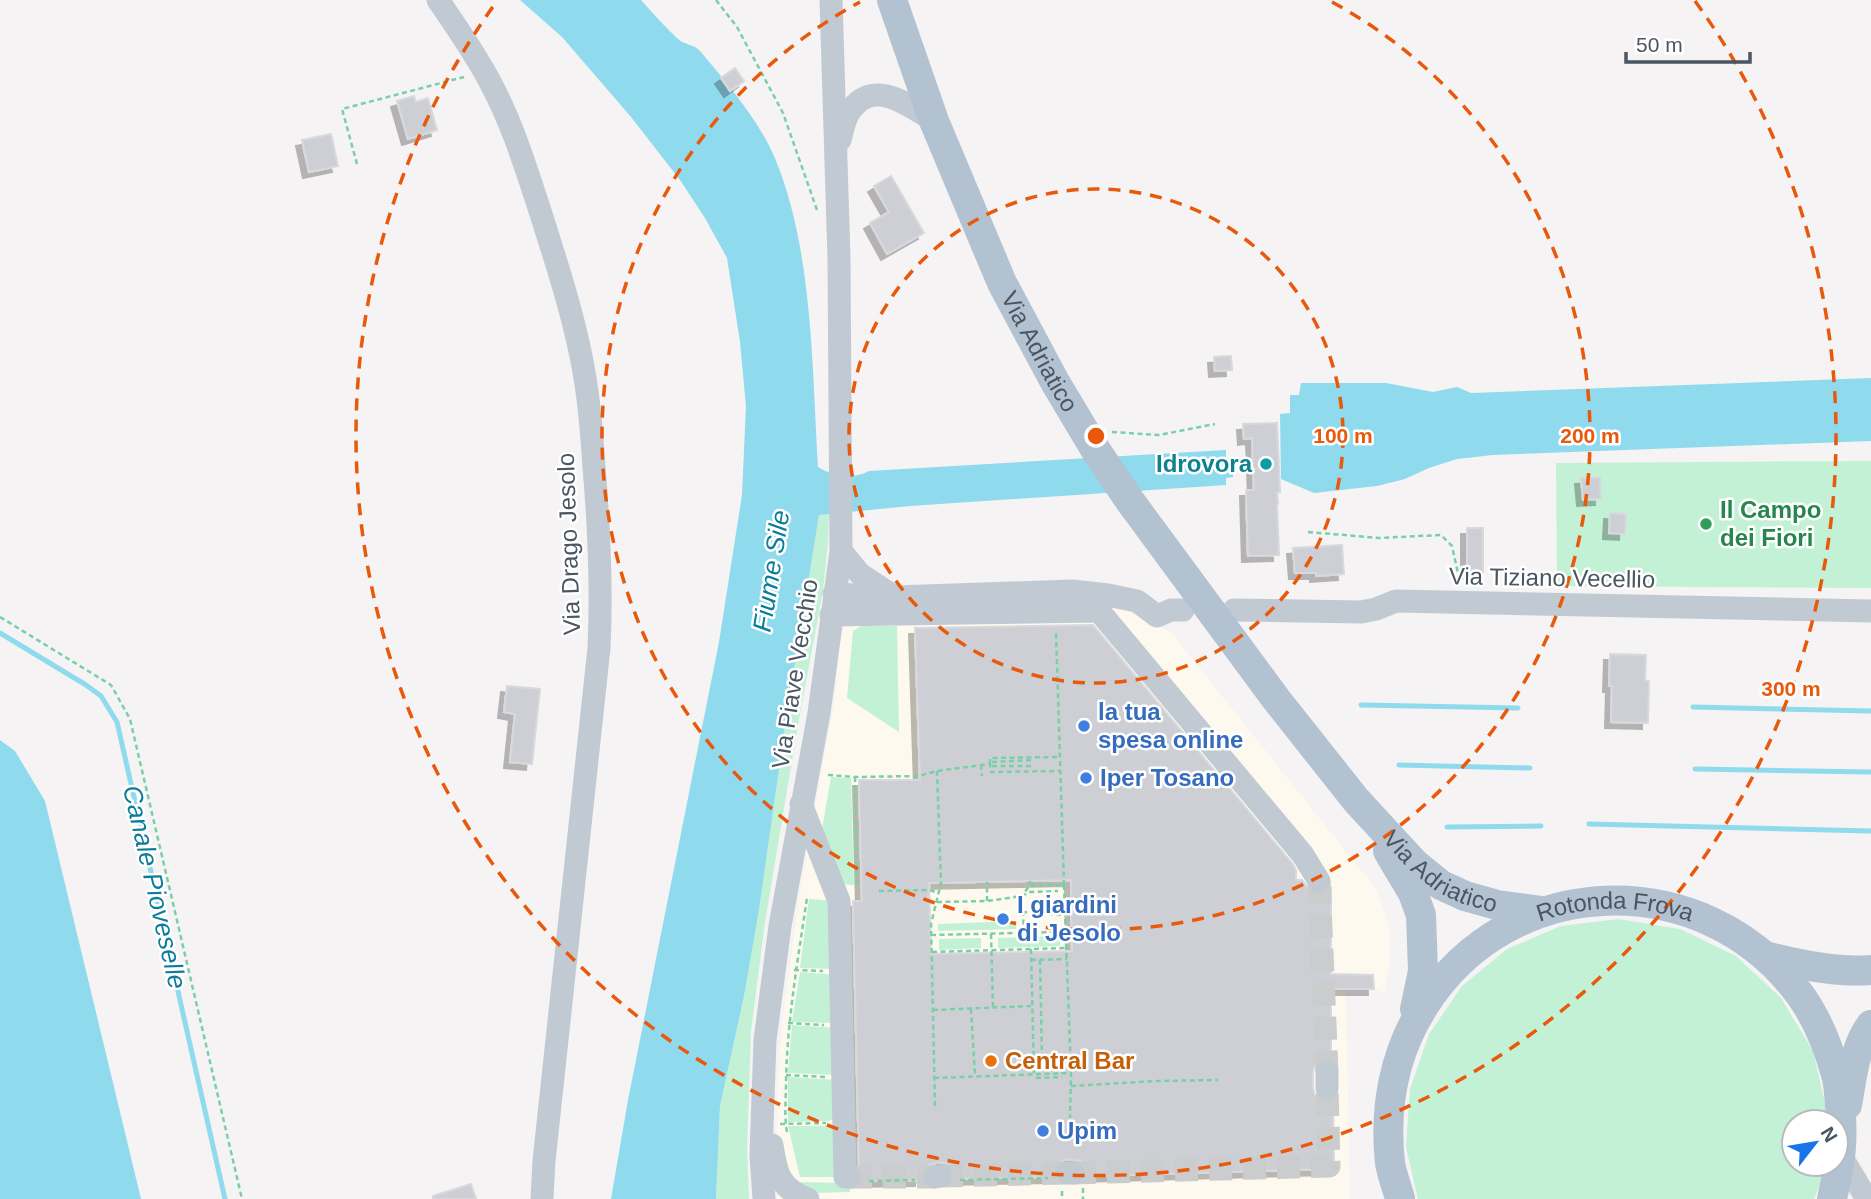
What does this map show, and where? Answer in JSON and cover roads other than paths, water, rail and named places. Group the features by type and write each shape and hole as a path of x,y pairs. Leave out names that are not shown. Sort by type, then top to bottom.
{"main road":[{"name":"Via Adriatico","path":"892,0 934,121 1002,283 1055,382 1130,501 1276,699 1356,800 1415,864 1441,885 1465,896 1497,905 1542,911"},
{"name":"Via Adriatico","path":"1356,800 1413,893 1421,915 1423,971 1412,1024"},
{"name":"Rotonda Frova","path":"1400,1199 1391,1166 1388,1117 1395,1069 1412,1024 1436,987 1466,955 1502,929 1542,911 1581,902 1620,900 1660,904 1698,915 1733,933 1765,956 1798,992 1823,1035 1838,1081 1840,1108"},
{"path":"1765,956 1795,964 1866,969"},
{"path":"1847,1108 1854,1065 1871,1025"},
{"name":"Rotonda Frova","path":"1832,1199 1836,1178"}],"street":[{"name":"Via Drago Jesolo","path":"438,0 484,72 506,115 522,155 565,293 585,379 597,506 601,605 598,648 542,1199"},
{"name":"Via Piave Vecchio","path":"764,1199 761,1154 765,1040 780,926 819,713 841,551 836,153 831,0"},
{"name":"Via Piave Vecchio","path":"836,153 847,116 866,98 879,94 888,95 934,121"},
{"path":"841,551 860,574 895,597"},
{"path":"833,604 895,597 1072,591 1137,601 1157,615 1171,610 1182,610"},
{"name":"Via Tiziano Vecellio","path":"1234,602 1294,612 1361,612 1376,610 1396,601 1871,611"},
{"path":"833,604 1099,611 1303,855 1319,881"},
{"path":"801,804 852,891 839,901 843,1123 845,1177 849,1177"},
{"path":"763,1090 776,1170 793,1193 808,1199"},
{"path":"1850,1161 1867,1199"}],"water":[{"name":"Fiume Sile","path":"520,0 641,0 678,39 700,51 741,101 759,128 774,156 787,191 803,268 812,349 818,467 837,475 849,476 869,471 1226,450 1226,458 1233,458 1233,477 1226,478 1226,485 910,506 819,515 759,909 744,996 720,1106 716,1199 611,1199 628,1100 719,642 742,495 746,406 740,342 727,258 680,180 631,117 562,37"},
{"path":"1871,378 1871,441 1493,455 1457,459 1405,479 1377,486 1314,493 1281,479 1280,414 1290,413 1290,395 1299,395 1301,383 1386,383 1433,392 1457,387 1471,393"},
{"path":"0,740 15,751 45,801 141,1199 0,1199"}],"waterway":[{"name":"Canale Pioveselle","path":"0,633 101,696 117,722 225,1199"},
{"path":"1361,705 1518,708"},
{"path":"1693,707 1871,711"},
{"path":"1399,765 1530,768"},
{"path":"1695,769 1871,772"},
{"path":"1589,824 1871,831"},
{"path":"1447,827 1541,826"}],"tunnel":[{"path":"1319,881 1327,1072"},
{"path":"1073,1173 1329,1166 1327,1088"},
{"path":"940,1176 1067,1173"},
{"path":"849,1177 935,1177"}],"place":[{"name":"Idrovora","path":"1266,464"},
{"name":"Il Campo dei Fiori","path":"1706,524"},
{"name":"la tua spesa online","path":"1084,726"},
{"name":"Iper Tosano","path":"1086,778"},
{"name":"I giardini di Jesolo","path":"1003,919"},
{"name":"Central Bar","path":"991,1061"},
{"name":"Upim","path":"1043,1131"}]}
